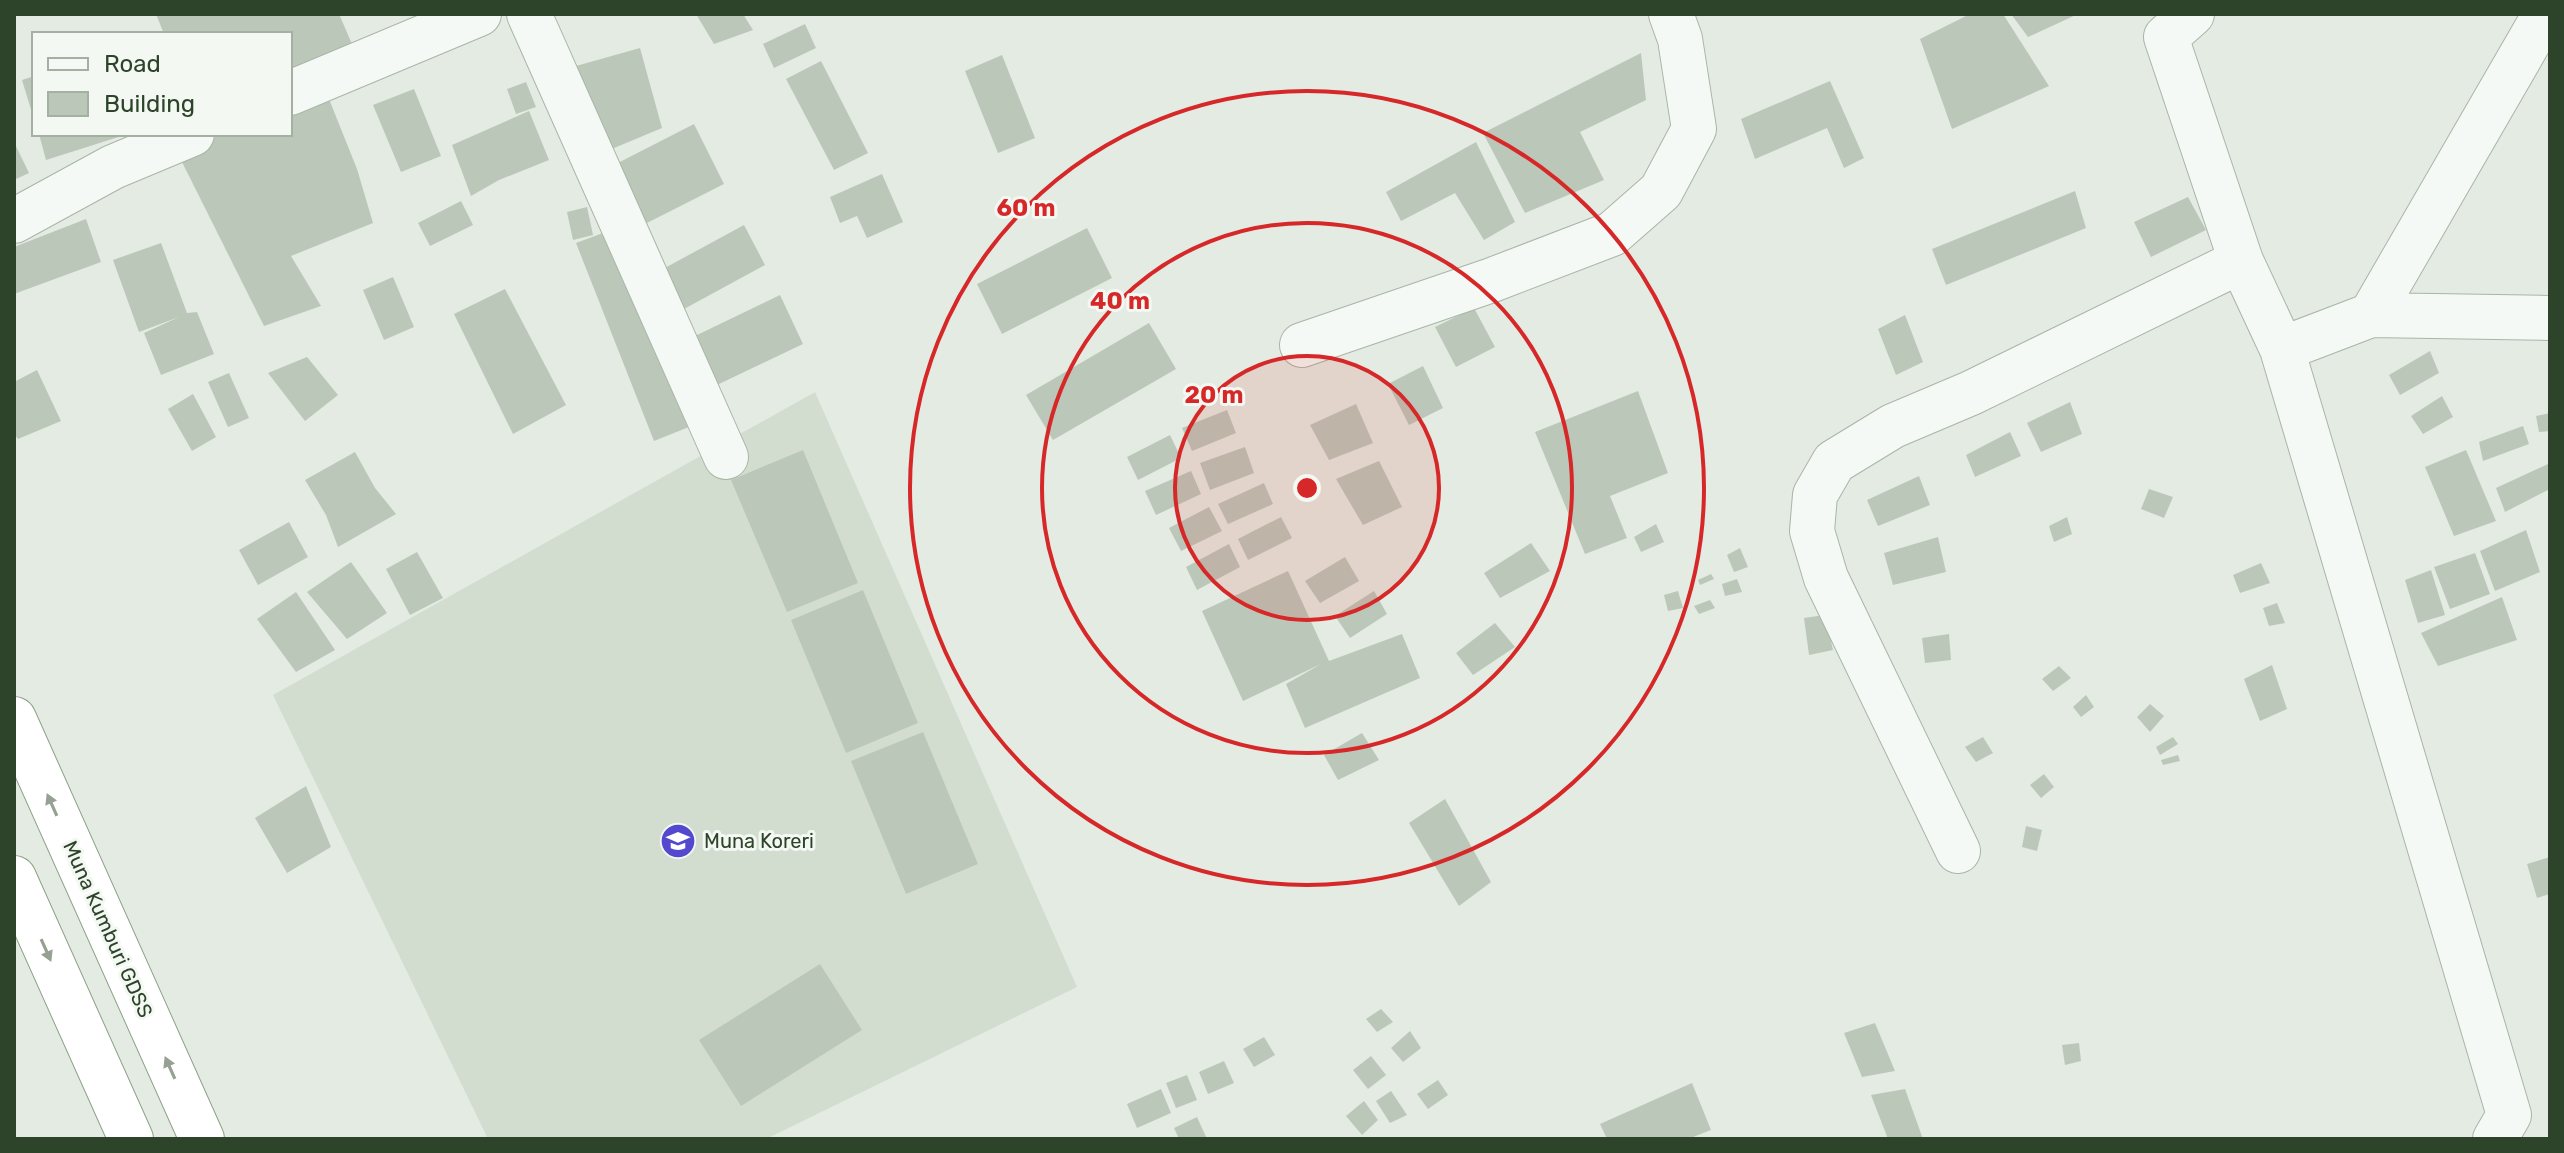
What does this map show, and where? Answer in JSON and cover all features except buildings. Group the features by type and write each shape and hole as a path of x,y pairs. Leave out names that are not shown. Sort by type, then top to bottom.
{"highway":[{"name":"Muna Kumburi GDSS","path":"14,719 202,1139"},
{"path":"14,878 131,1139"}],"street":[{"path":"292,92 479,14"},
{"path":"529,14 726,457"},
{"path":"1302,345 1492,280 1612,234 1661,191 1694,129 1680,39 1671,14"},
{"path":"2371,315 2545,14"},
{"path":"2172,22 2241,261 2282,349 2509,1115 2495,1139"},
{"path":"14,221 113,167 187,136"},
{"path":"1958,851 1826,578 1812,531 1815,495 1834,462 1893,426 1971,393 2241,261"},
{"path":"2282,349 2371,315 2550,318"}],"shaded area":[{"name":"Muna Koreri","path":"815,392 1077,987 766,1139 488,1139 273,695"}],"place":[{"name":"Muna Koreri","path":"678,841"}]}
